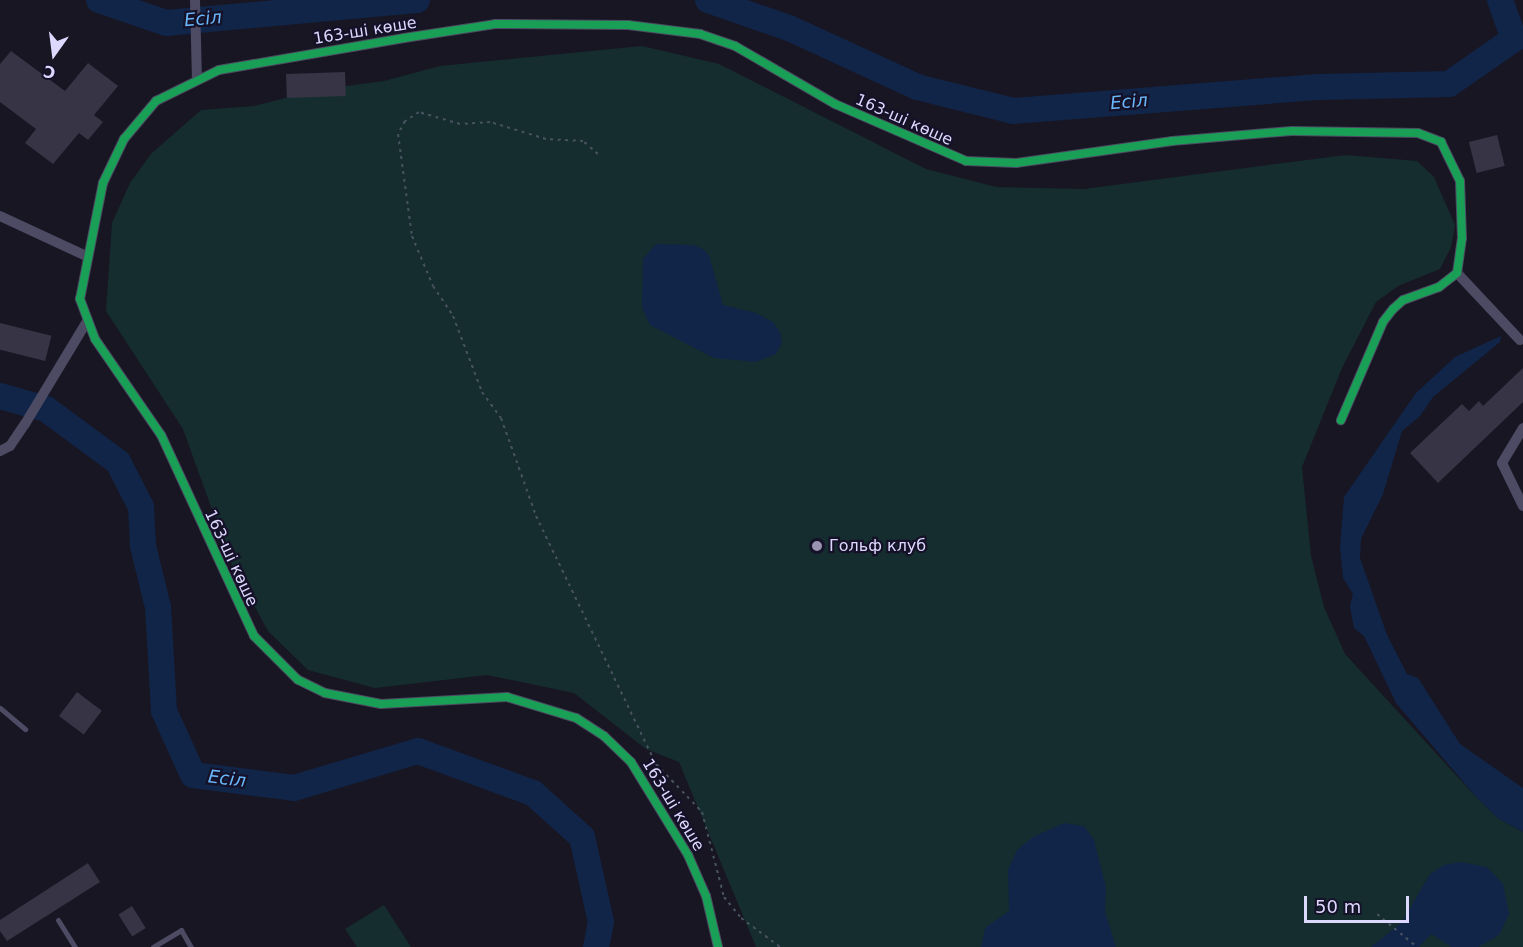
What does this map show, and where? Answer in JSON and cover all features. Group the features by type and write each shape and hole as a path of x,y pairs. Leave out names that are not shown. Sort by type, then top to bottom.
{"street":[{"path":"195,3 196,80"},
{"name":"163-ші көше","path":"718,947 706,896 688,855 631,762 604,736 576,718 540,705 507,698 364,702 325,693 298,680 254,636 161,435 86,323 80,299 86,256 103,183 124,139 156,101 219,70 495,24 628,24 689,32 735,46 835,104 966,161 1016,164 1172,141 1262,133 1418,133 1441,142 1460,181 1462,238 1457,273"},
{"path":"0,216 86,256"},
{"path":"1341,420 1383,322 1393,309 1403,300 1439,287 1457,273 1522,340"},
{"path":"0,451 10,446 25,424 86,323"},
{"path":"1523,428 1502,463 1523,506"}],"lane":[{"path":"0,708 25,729"},
{"path":"58,920 75,947"},
{"path":"153,947 181,930 191,947"}],"path":[{"path":"598,154 583,141 546,139 490,122 460,124 419,112 405,121 398,134 412,236 434,286 453,316 482,392 501,418 536,516 657,764 702,812 724,897 741,918 780,947"},
{"path":"631,762 646,767 657,764"},
{"path":"1377,914 1417,947"}],"green space":[{"path":"642,46 719,64 926,169 996,187 1084,189 1346,155 1417,161 1434,177 1455,225 1451,247 1440,269 1398,286 1376,302 1342,368 1302,467 1311,556 1324,607 1345,654 1477,798 1499,819 1523,832 1523,947 756,947 679,762 646,749 574,693 487,675 375,688 308,670 268,631 232,565 183,429 106,311 112,223 130,183 151,154 201,110 254,106 317,90 384,81 440,66"},
{"path":"384,905 411,947 357,947 345,929"}],"water":[{"path":"656,244 694,245 703,249 709,255 723,305 756,313 773,322 780,332 782,342 776,354 756,362 714,358 650,325 642,308 643,259"},
{"path":"1501,336 1500,342 1433,397 1420,416 1402,431 1383,494 1361,539 1360,558 1387,635 1407,674 1418,678 1460,744 1523,788 1523,832 1499,819 1477,798 1396,703 1364,636 1354,628 1350,606 1353,594 1343,578 1340,547 1344,497 1416,393 1455,357"},
{"path":"1064,823 1084,826 1094,840 1106,887 1105,912 1116,947 981,947 985,928 1009,911 1008,870 1017,850 1033,837"},
{"path":"1460,862 1487,867 1503,884 1509,914 1499,935 1478,947 1452,947 1431,934 1419,947 1371,947 1402,922 1430,874 1444,865"}],"building":[{"path":"11,51 65,91 88,63 118,86 94,115 103,122 88,140 79,133 53,164 25,143 36,129 0,102 0,64"},
{"path":"345,72 346,96 287,98 286,74"},
{"path":"1497,135 1505,166 1477,173 1469,142"},
{"path":"0,323 51,336 45,361 0,350"},
{"path":"1523,368 1523,402 1438,483 1410,453 1462,404 1469,411 1479,401 1483,406"},
{"path":"77,692 102,711 84,735 59,716"},
{"path":"88,863 100,882 7,941 0,931 0,920"},
{"path":"132,906 146,928 132,937 118,914"}],"waterway":[{"name":"Есіл","path":"99,0 166,23 417,0"},
{"name":"Есіл","path":"708,0 789,28 917,87 1013,111 1319,87 1449,84 1514,39 1500,0"},
{"name":"Есіл","path":"0,396 46,409 118,462 141,507 143,546 158,607 164,711 193,775 294,788 418,751 533,793 582,837 601,922 596,947"}],"cycle path":[{"path":"718,947 706,896 688,855 631,762 604,736 576,718 507,697 381,704 325,693 298,680 254,636 161,435 95,339 80,299 103,183 124,139 156,101 219,70 404,38 495,24 628,25 700,34 735,46 835,104 966,161 1016,163 1172,141 1292,131 1418,133 1441,142 1460,181 1462,238 1457,273 1439,287 1403,300 1393,309 1383,322 1341,420"}],"place":[{"name":"Гольф клуб","path":"817,546"}]}
